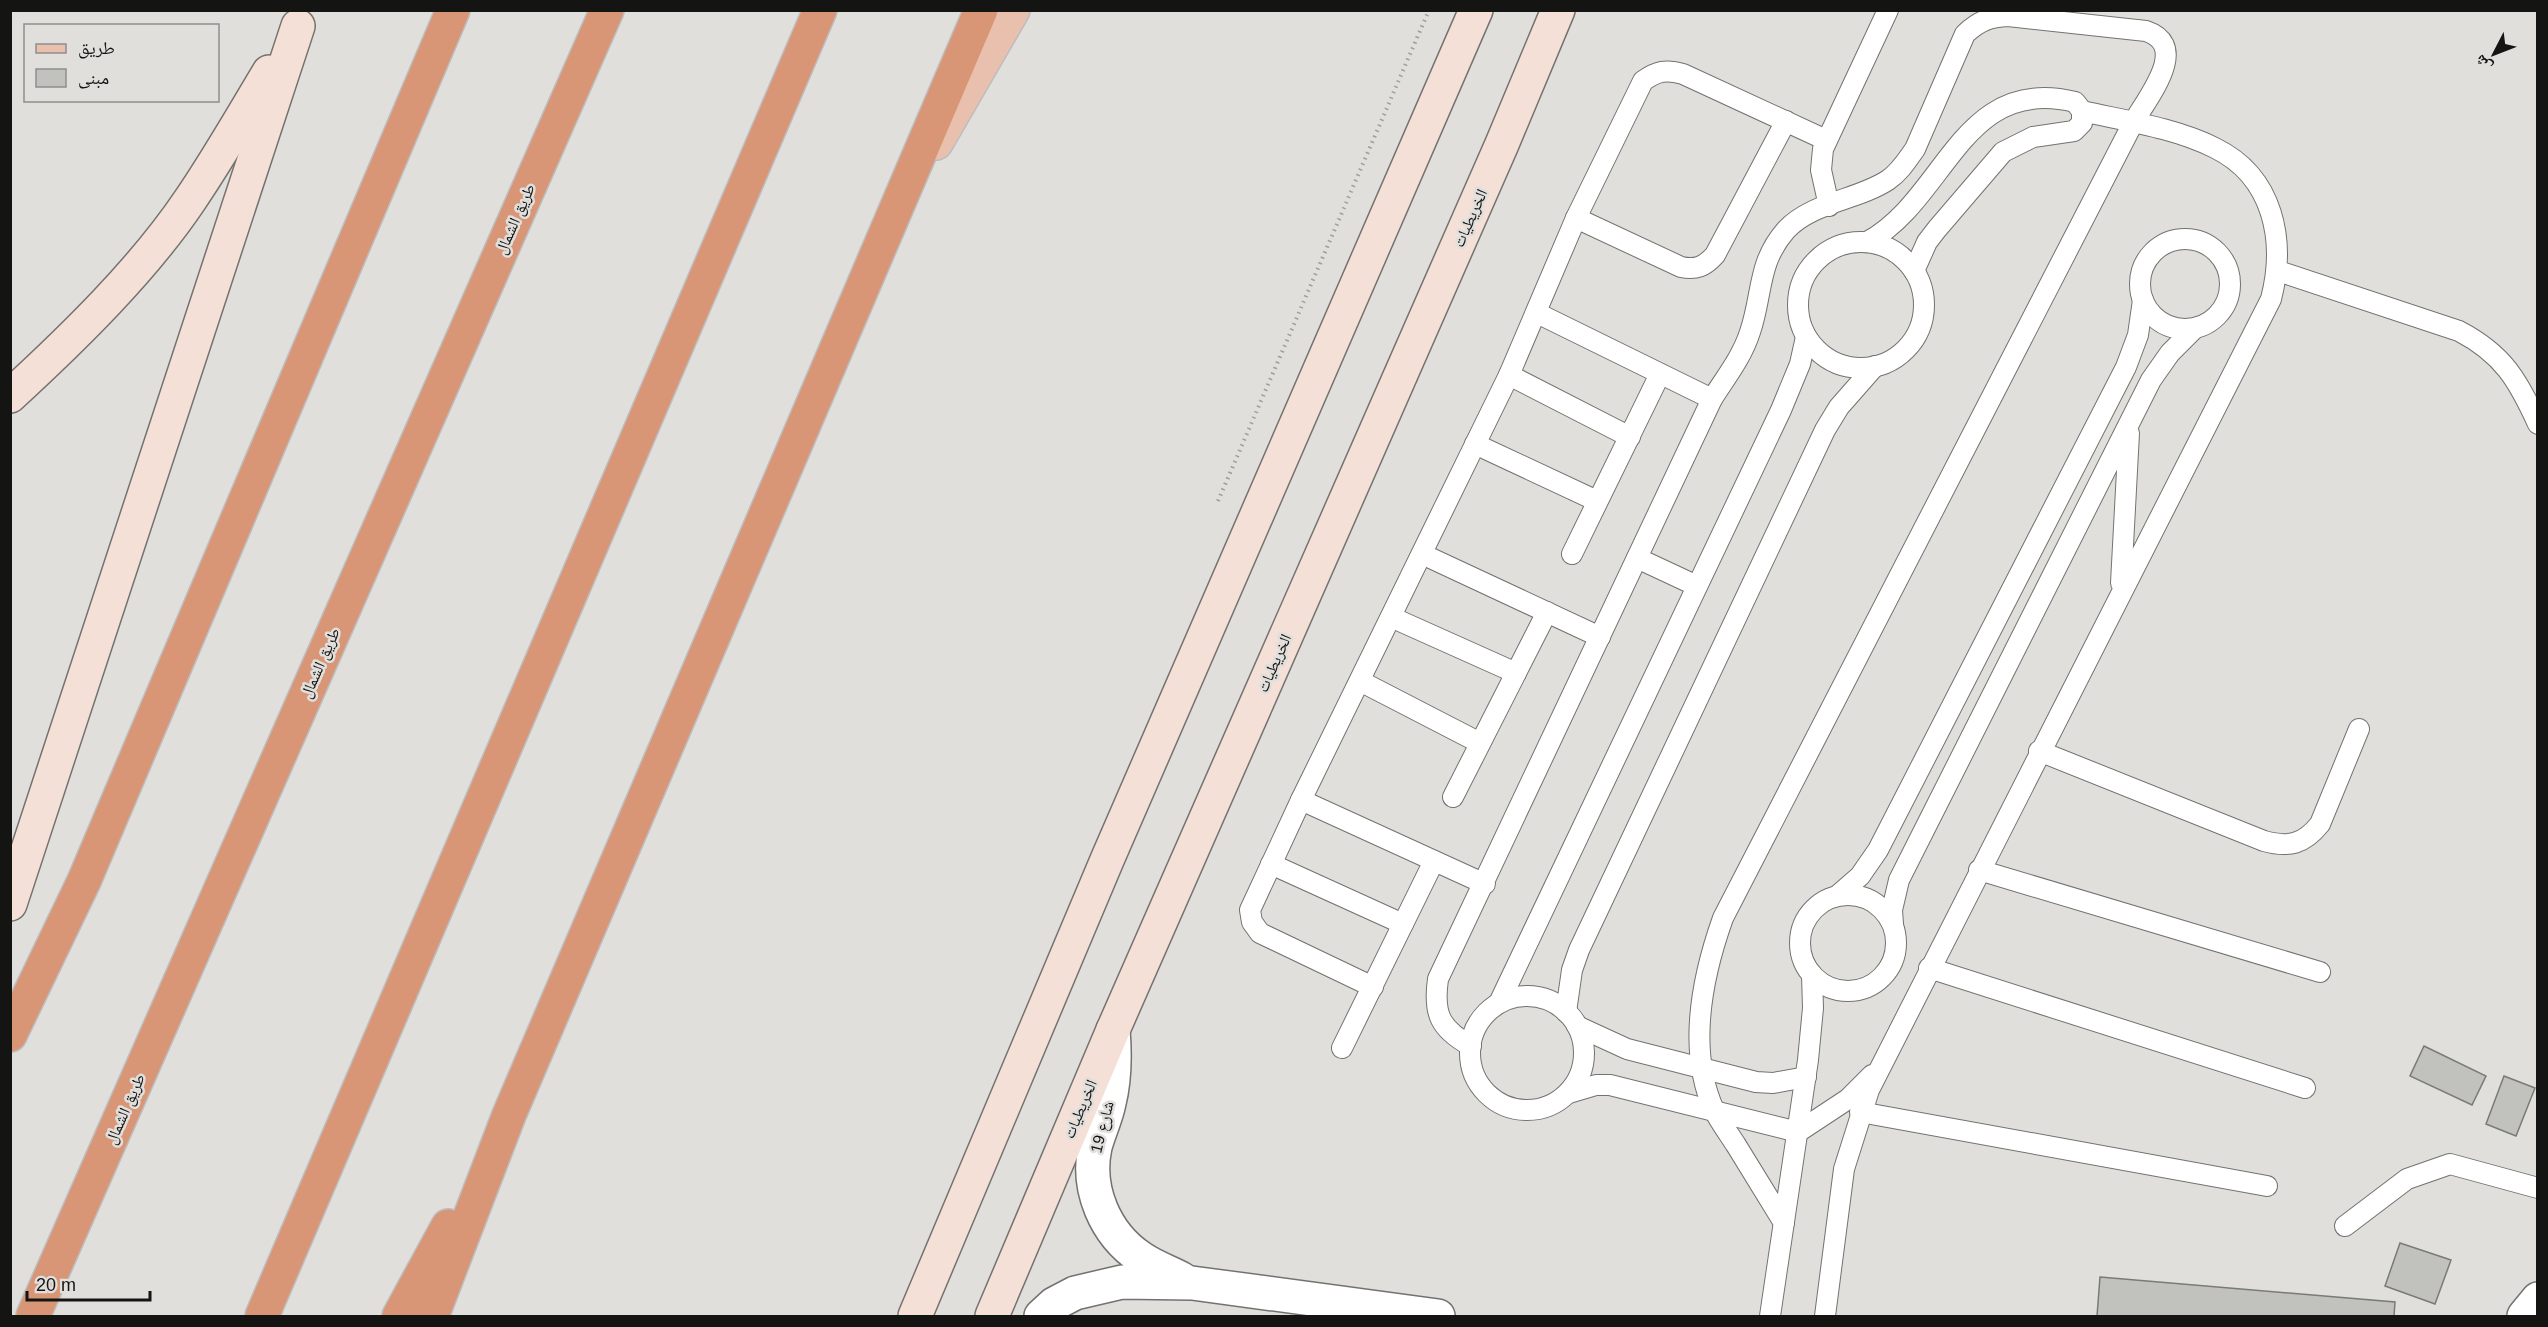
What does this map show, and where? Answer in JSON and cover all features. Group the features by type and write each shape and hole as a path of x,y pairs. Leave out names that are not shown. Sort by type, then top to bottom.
{"highway":[{"path":"10,1035 84,881 453,10"},
{"name":"طريق الشمال","path":"33,1317 607,10"},
{"path":"262,1317 820,10"},
{"path":"432,1317 509,1115 898,209 981,10"},
{"path":"399,1317 509,1115"}],"main road":[{"path":"898,209 1013,10"},
{"path":"915,1317 1112,849 1476,10"},
{"name":"الخريطيات","path":"992,1317 1113,1030 1502,144 1558,10"},
{"path":"10,396 78,330 152,249 189,202 301,18"},
{"path":"10,904 301,18"}],"street":[{"name":"شارع 19","path":"1113,1030 1113,1079 1092,1167 1100,1210 1111,1229 1142,1259 1192,1283"},
{"name":"شارع 19","path":"1041,1317 1054,1304 1075,1293 1122,1281 1192,1283 1438,1317"},
{"path":"2524,1317 2538,1299"}],"lane":[{"path":"1829,206 1821,170 1826,140 1888,10"},
{"path":"1471,1046 1453,1036 1440,1020 1435,1000 1438,979 1485,884 1712,399 1745,345 1751,330 1761,275 1771,250 1788,228 1829,206 1888,180 1904,166 1915,149 1965,34 1977,23 1992,16 2146,31 2157,35 2165,43 2168,54 2166,65 2133,123 1723,918 1710,955 1702,993 1700,1031 1704,1069 1714,1109 1784,1223"},
{"path":"1373,987 1260,933 1252,922 1251,910 1301,800 1509,375 1537,314 1576,218 1643,81 1655,73 1669,70 1683,74 1826,140"},
{"path":"1867,242 1897,222 1983,118 1998,108 2032,98 2063,99 2075,102 2082,111 2082,123 2074,131 2033,137 2002,152 1937,229 1914,271"},
{"path":"1825,1317 1844,1169 1860,1112 1929,968 2271,299 2278,271 2279,242 2272,214 2260,188 2241,166 2217,149 2191,138 2082,111"},
{"path":"1576,218 1681,267 1694,269 1706,265 1715,255 1786,121"},
{"path":"2143,300 2151,314 2163,324 2178,330 2194,329 2208,324 2221,314 2230,292 2228,269 2220,255 2208,245 2193,239 2177,239 2162,245 2150,255 2141,277 2143,300 2138,334 2126,367 1878,850 1860,876 1837,896 1816,908 1802,928 1800,944 1803,961 1812,975 1826,985 1842,990 1858,990 1874,983 1886,972 1894,958 1896,941 1892,910 1899,880 2160,366 2194,329"},
{"path":"1867,242 1885,247 1901,257 1914,271 1922,289 1924,309 1920,329 1910,346 1894,360 1875,366 1856,368 1836,363 1819,352 1806,337 1799,319 1798,299 1803,280 1813,263 1828,250 1847,243 1867,242"},
{"path":"2278,271 2459,331 2476,340 2492,351 2520,385 2538,424"},
{"path":"1537,314 1712,399"},
{"path":"1499,1003 1781,410 1800,364 1806,337"},
{"path":"1569,1093 1579,1078 1583,1060 1583,1043 1572,1019 1572,970 1579,950 1815,451 1839,407 1875,366"},
{"path":"1572,554 1660,374"},
{"path":"1509,375 1629,437"},
{"path":"2121,592 2129,424"},
{"path":"1475,444 1597,501"},
{"path":"1422,554 1600,637"},
{"path":"1637,558 1697,586"},
{"path":"1453,797 1547,612"},
{"path":"1391,617 1516,674"},
{"path":"1360,681 1480,743"},
{"path":"2039,751 2264,841 2280,845 2295,844 2309,837 2320,824 2359,729"},
{"path":"1301,800 1485,884"},
{"path":"1342,1048 1434,861"},
{"path":"1271,864 1403,924"},
{"path":"1979,870 2320,972"},
{"path":"1837,896 1854,895 1870,900 1884,911 1893,924"},
{"path":"1929,968 2306,1088"},
{"path":"1770,1317 1806,1077 1813,1008 1812,975"},
{"path":"1806,1077 1773,1083 1704,1069 1627,1049 1572,1019 1551,1002 1534,996 1516,997 1499,1003 1485,1014 1476,1029 1471,1046 1471,1064 1477,1081 1488,1095 1503,1105 1520,1110 1538,1110 1555,1103 1569,1093 1596,1084 1610,1084 1798,1132 1848,1098 1879,1069"},
{"path":"1860,1112 2267,1186"},
{"path":"2345,1226 2407,1179 2450,1164 2538,1188"}],"building":[{"path":"2424,1046 2486,1076 2472,1105 2410,1076"},
{"path":"2504,1076 2535,1088 2516,1136 2486,1124"},
{"path":"2400,1243 2451,1260 2435,1304 2385,1286"},
{"path":"2100,1277 2395,1302 2394,1316 2097,1316"}]}
